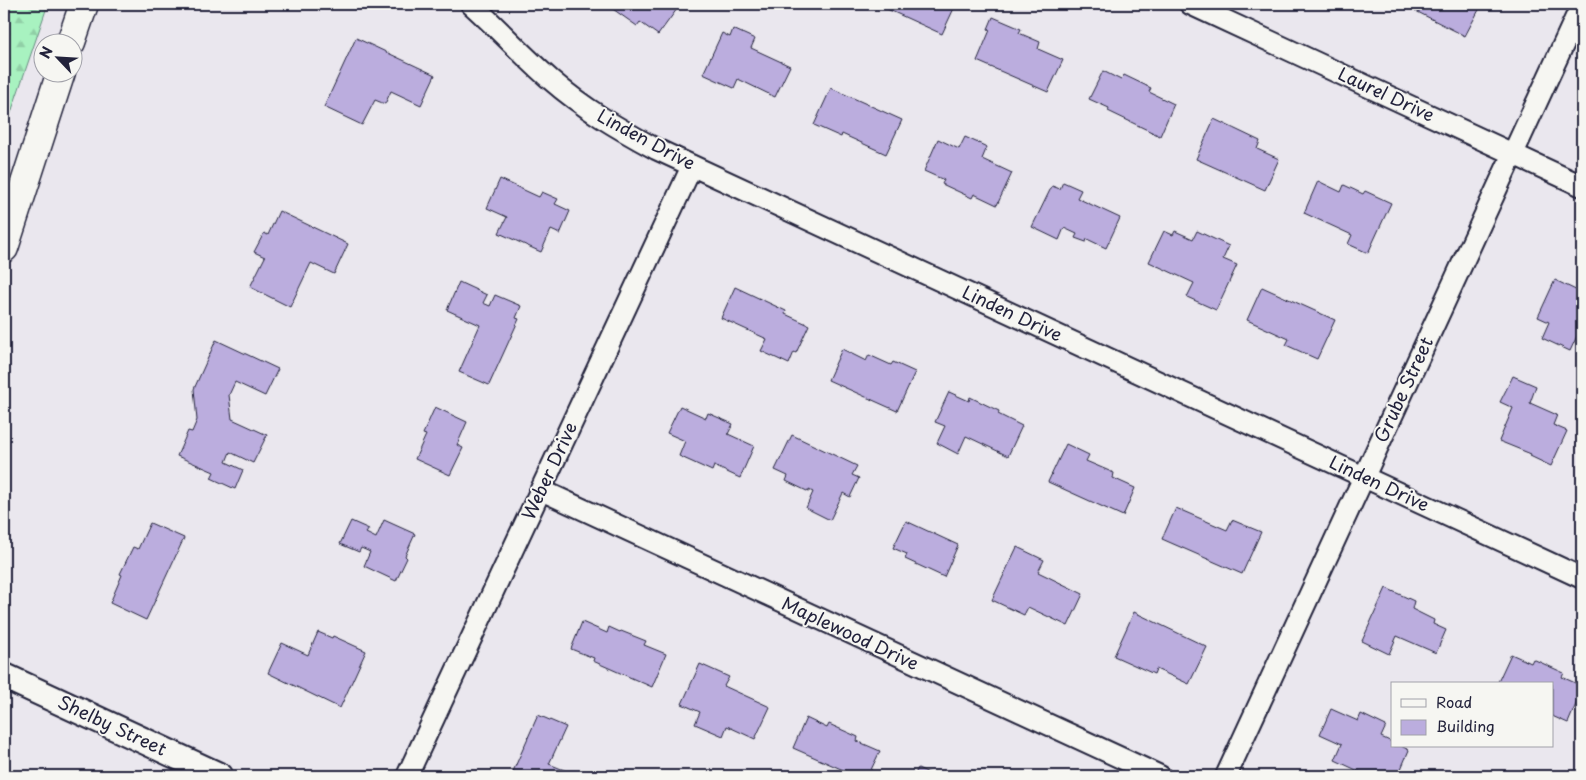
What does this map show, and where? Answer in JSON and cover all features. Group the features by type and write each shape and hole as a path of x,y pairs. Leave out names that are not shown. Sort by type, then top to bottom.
{"main road":[{"path":"74,32 84,4"},
{"path":"4,248 58,82"}],"street":[{"name":"Linden Drive","path":"470,4 536,66 582,104 637,139 1582,578"},
{"name":"Laurel Drive","path":"1190,4 1582,186"},
{"name":"Grube Street","path":"1226,776 1582,4"},
{"name":"Weber Drive","path":"408,776 692,166"},
{"name":"Maplewood Drive","path":"541,490 1160,776"},
{"name":"Shelby Street","path":"4,676 220,776"}],"green space":[{"path":"4,4 48,4 38,32 32,32 32,51 4,133"}],"building":[{"path":"612,4 669,4 677,9 658,35 640,22 637,26 610,7"},
{"path":"876,4 956,4 942,34"},
{"path":"1402,4 1482,4 1465,36"},
{"path":"993,17 1021,29 1019,33 1040,42 1038,49 1063,60 1048,92 977,61 990,30 988,29"},
{"path":"733,29 755,39 751,48 790,66 775,97 738,79 734,88 703,74 722,33 730,37"},
{"path":"356,38 435,75 421,105 391,91 385,104 375,100 362,125 324,107"},
{"path":"1103,71 1121,80 1124,75 1151,88 1149,92 1174,104 1160,136 1108,111 1109,108 1089,99"},
{"path":"831,88 902,120 886,154 842,134 841,137 814,125"},
{"path":"1214,119 1260,141 1257,149 1279,159 1265,190 1196,159"},
{"path":"965,137 987,147 982,159 1012,173 997,205 974,194 972,198 942,184 944,180 924,171 938,139 959,149"},
{"path":"500,179 539,197 542,192 558,199 555,204 570,211 560,234 551,230 541,252 499,233 507,217 487,208"},
{"path":"1318,181 1341,192 1344,185 1363,194 1365,191 1391,203 1368,253 1348,244 1352,235 1304,213"},
{"path":"1063,182 1081,190 1077,198 1120,218 1106,248 1087,239 1086,242 1075,238 1077,234 1064,228 1059,240 1032,227 1052,186 1060,189"},
{"path":"279,211 348,244 334,274 311,263 290,307 250,287 265,257 254,252 264,233 268,235"},
{"path":"1164,231 1173,235 1175,231 1193,239 1197,231 1229,246 1223,259 1237,265 1216,310 1187,297 1194,283 1149,262"},
{"path":"1555,280 1582,293 1579,299 1582,300 1582,338 1577,336 1570,351 1542,338 1549,322 1538,317"},
{"path":"459,282 487,295 483,303 490,306 495,295 521,306 516,318 519,319 489,385 459,372 480,325 447,310"},
{"path":"735,287 786,311 785,314 809,325 789,364 761,351 767,339 721,318"},
{"path":"1262,287 1335,320 1317,359 1286,345 1289,339 1247,320"},
{"path":"216,340 278,369 265,396 235,382 229,395 232,419 267,435 253,463 230,452 226,462 243,470 235,489 211,478 214,472 177,456 188,431 192,432 197,420 194,389"},
{"path":"842,349 866,361 869,355 891,365 893,362 915,372 897,411 828,380"},
{"path":"1513,376 1536,386 1530,403 1557,415 1553,425 1567,431 1551,466 1530,456 1531,454 1499,441 1513,408 1500,402"},
{"path":"949,392 969,401 970,397 999,411 998,414 1022,426 1008,456 966,436 958,454 937,443 945,426 935,422"},
{"path":"680,406 706,418 708,413 733,424 728,434 754,446 740,478 714,466 712,471 679,456 685,441 667,433"},
{"path":"435,407 467,422 457,445 463,448 450,475 415,459 426,435 423,434"},
{"path":"792,435 857,466 852,475 859,478 850,497 843,493 830,520 806,508 813,492 809,490 809,492 786,481 788,476 775,470"},
{"path":"1066,444 1089,455 1086,461 1114,473 1113,478 1135,488 1123,516 1048,482"},
{"path":"1176,508 1227,530 1232,520 1261,532 1242,574 1162,539"},
{"path":"384,520 415,534 405,556 407,558 396,581 364,566 370,552 361,548 359,552 340,544 351,521 369,529 366,533 376,538"},
{"path":"906,521 958,545 944,577 905,559 907,554 893,548"},
{"path":"150,523 184,538 146,620 110,603 122,575 120,574 133,547 138,549"},
{"path":"1017,547 1044,560 1038,572 1083,594 1068,626 1028,607 1024,615 992,600"},
{"path":"1386,588 1414,601 1412,609 1434,620 1433,624 1446,630 1436,653 1397,636 1389,654 1362,641"},
{"path":"1134,612 1207,647 1189,684 1156,669 1154,674 1114,656"},
{"path":"582,622 607,633 609,627 621,631 646,641 644,645 666,654 652,687 593,661 594,658 571,649"},
{"path":"318,632 332,638 333,636 366,651 340,708 268,673 282,643 308,655"},
{"path":"1511,654 1531,663 1533,659 1564,673 1562,677 1582,686 1582,690 1568,723 1554,717 1554,682 1498,682"},
{"path":"700,664 729,677 724,686 770,707 755,739 727,726 723,736 695,724 700,712 682,704"},
{"path":"1331,709 1358,721 1361,714 1386,726 1381,737 1391,742 1391,748 1405,748 1409,750 1398,776 1379,776 1368,772 1367,775 1335,760 1342,744 1320,734"},
{"path":"538,715 566,727 549,764 579,776 511,776"},
{"path":"806,718 827,728 829,724 858,737 857,741 880,751 868,776 857,776 793,748"},
{"path":"918,768 935,776 914,776"}]}
